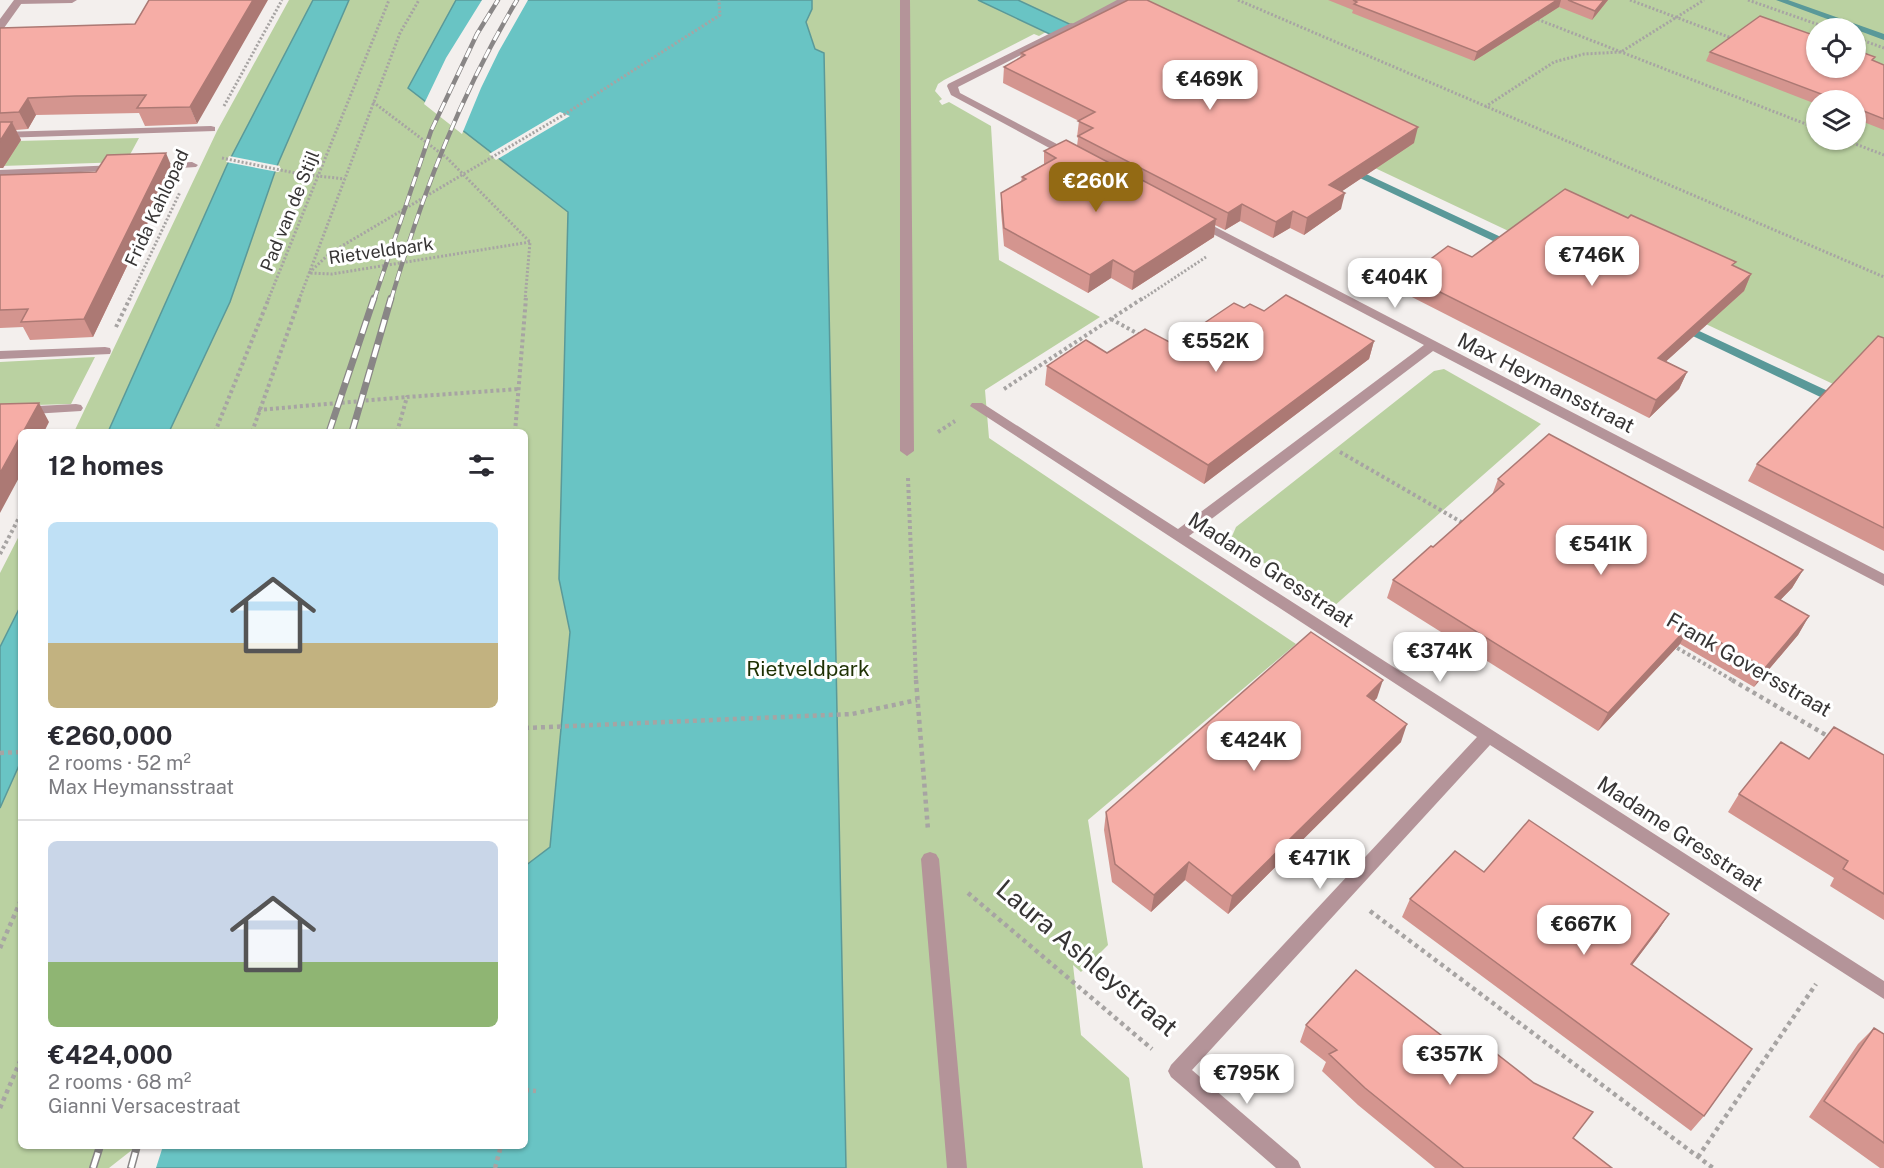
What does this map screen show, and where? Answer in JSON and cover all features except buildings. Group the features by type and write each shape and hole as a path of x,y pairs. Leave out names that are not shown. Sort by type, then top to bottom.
{"street":[{"path":"0,26 19,1 72,0"},
{"path":"905,0 907,450"},
{"path":"1079,160 956,95 952,86 1125,0"},
{"path":"0,135 211,129"},
{"path":"0,173 192,165"},
{"name":"Max Heymansstraat","path":"1181,214 1884,581"},
{"path":"1179,536 1431,346"},
{"path":"0,355 105,351"},
{"name":"Madame Gresstraat","path":"977,406 1884,991"},
{"path":"0,412 76,408"},
{"path":"1178,1071 1488,735"},
{"path":"930,859 957,1168"},
{"name":"Laura Ashleystraat","path":"1178,1071 1291,1168"}],"path":[{"path":"211,129 282,0"},
{"name":"Pad van de Stijl","path":"216,429 389,0"},
{"name":"Pad van de Stijl","path":"253,429 373,102 400,33 419,0"},
{"name":"Rietveldpark","path":"309,273 330,253 565,114 720,15 719,0"},
{"path":"1238,0 1884,277"},
{"path":"1630,0 1742,42"},
{"path":"1485,107 1554,63 1584,54 1621,52 1704,0"},
{"path":"1748,0 1806,20"},
{"path":"1532,17 1806,124"},
{"path":"1866,42 1884,48"},
{"path":"373,102 447,158 530,242 515,429"},
{"path":"1866,148 1884,155"},
{"path":"216,157 300,174 345,179"},
{"name":"Frida Kahlopad","path":"105,351 192,165"},
{"path":"930,859 917,700 907,450 1232,240"},
{"name":"Rietveldpark","path":"309,273 332,274 530,242"},
{"path":"1111,319 1152,342"},
{"path":"258,410 519,389"},
{"path":"399,429 407,397"},
{"path":"1313,436 1466,525"},
{"path":"0,554 18,520"},
{"name":"Frank Goversstraat","path":"1671,644 1835,740"},
{"path":"528,728 852,714 917,700"},
{"path":"0,753 18,752"},
{"name":"Laura Ashleystraat","path":"930,859 1016,936 1178,1071"},
{"path":"1343,892 1713,1168"},
{"path":"0,948 18,907"},
{"path":"1698,1157 1833,958"},
{"path":"0,1108 18,1066"},
{"path":"528,1090 536,1091"},
{"path":"495,1168 500,1149"}],"green space":[{"path":"289,0 313,0 227,165 110,429 75,429 217,131"},
{"name":"Rietveldpark","path":"349,0 993,0 1028,24 1046,32 1039,36 1034,34 944,80 938,84 935,91 942,99 939,101 942,105 949,102 991,126 999,260 1100,317 985,390 989,438 1296,644 1088,820 1108,945 1081,972 1073,965 1081,1035 1129,1078 1143,1168 0,1168 0,808 18,768 18,1149 528,1149 528,429 165,429 259,218 275,171 279,172 281,168 277,166"},
{"path":"1018,0 1884,0 1884,408"},
{"path":"139,138 126,162 1,166 17,141"},
{"path":"95,357 71,404 0,406 0,362"},
{"path":"1444,369 1541,424 1333,607 1230,541 1236,527 1434,371"},
{"path":"18,538 18,611 0,647 0,573"}],"water":[{"path":"313,0 349,0 277,166 230,302 170,429 109,429 227,165"},
{"path":"456,0 812,0 812,9 806,22 815,49 824,53 846,1168 112,1168 138,1149 528,1149 528,864 550,847 570,632 559,579 568,212 408,88"},
{"path":"978,0 1018,0 1078,28 1058,38"},
{"path":"18,611 18,768 0,808 0,647"}],"pier":[{"path":"482,0 528,0 499,51 462,134 424,104 446,58"},
{"path":"560,112 570,116 496,160 489,154"},
{"path":"229,156 280,166 278,172 226,162"},
{"path":"133,1149 162,1149 156,1168 109,1168"}],"waterway":[{"path":"1780,0 1884,37"},
{"path":"1349,169 1514,247"},
{"path":"1680,326 1839,401"}],"railway":[{"path":"374,300 431,131 477,34 498,0"},
{"path":"391,300 416,221 444,146 477,73 517,0"},
{"path":"330,429 374,298"},
{"path":"353,429 391,298"},
{"path":"93,1168 99,1149"},
{"path":"131,1168 136,1149"}]}
